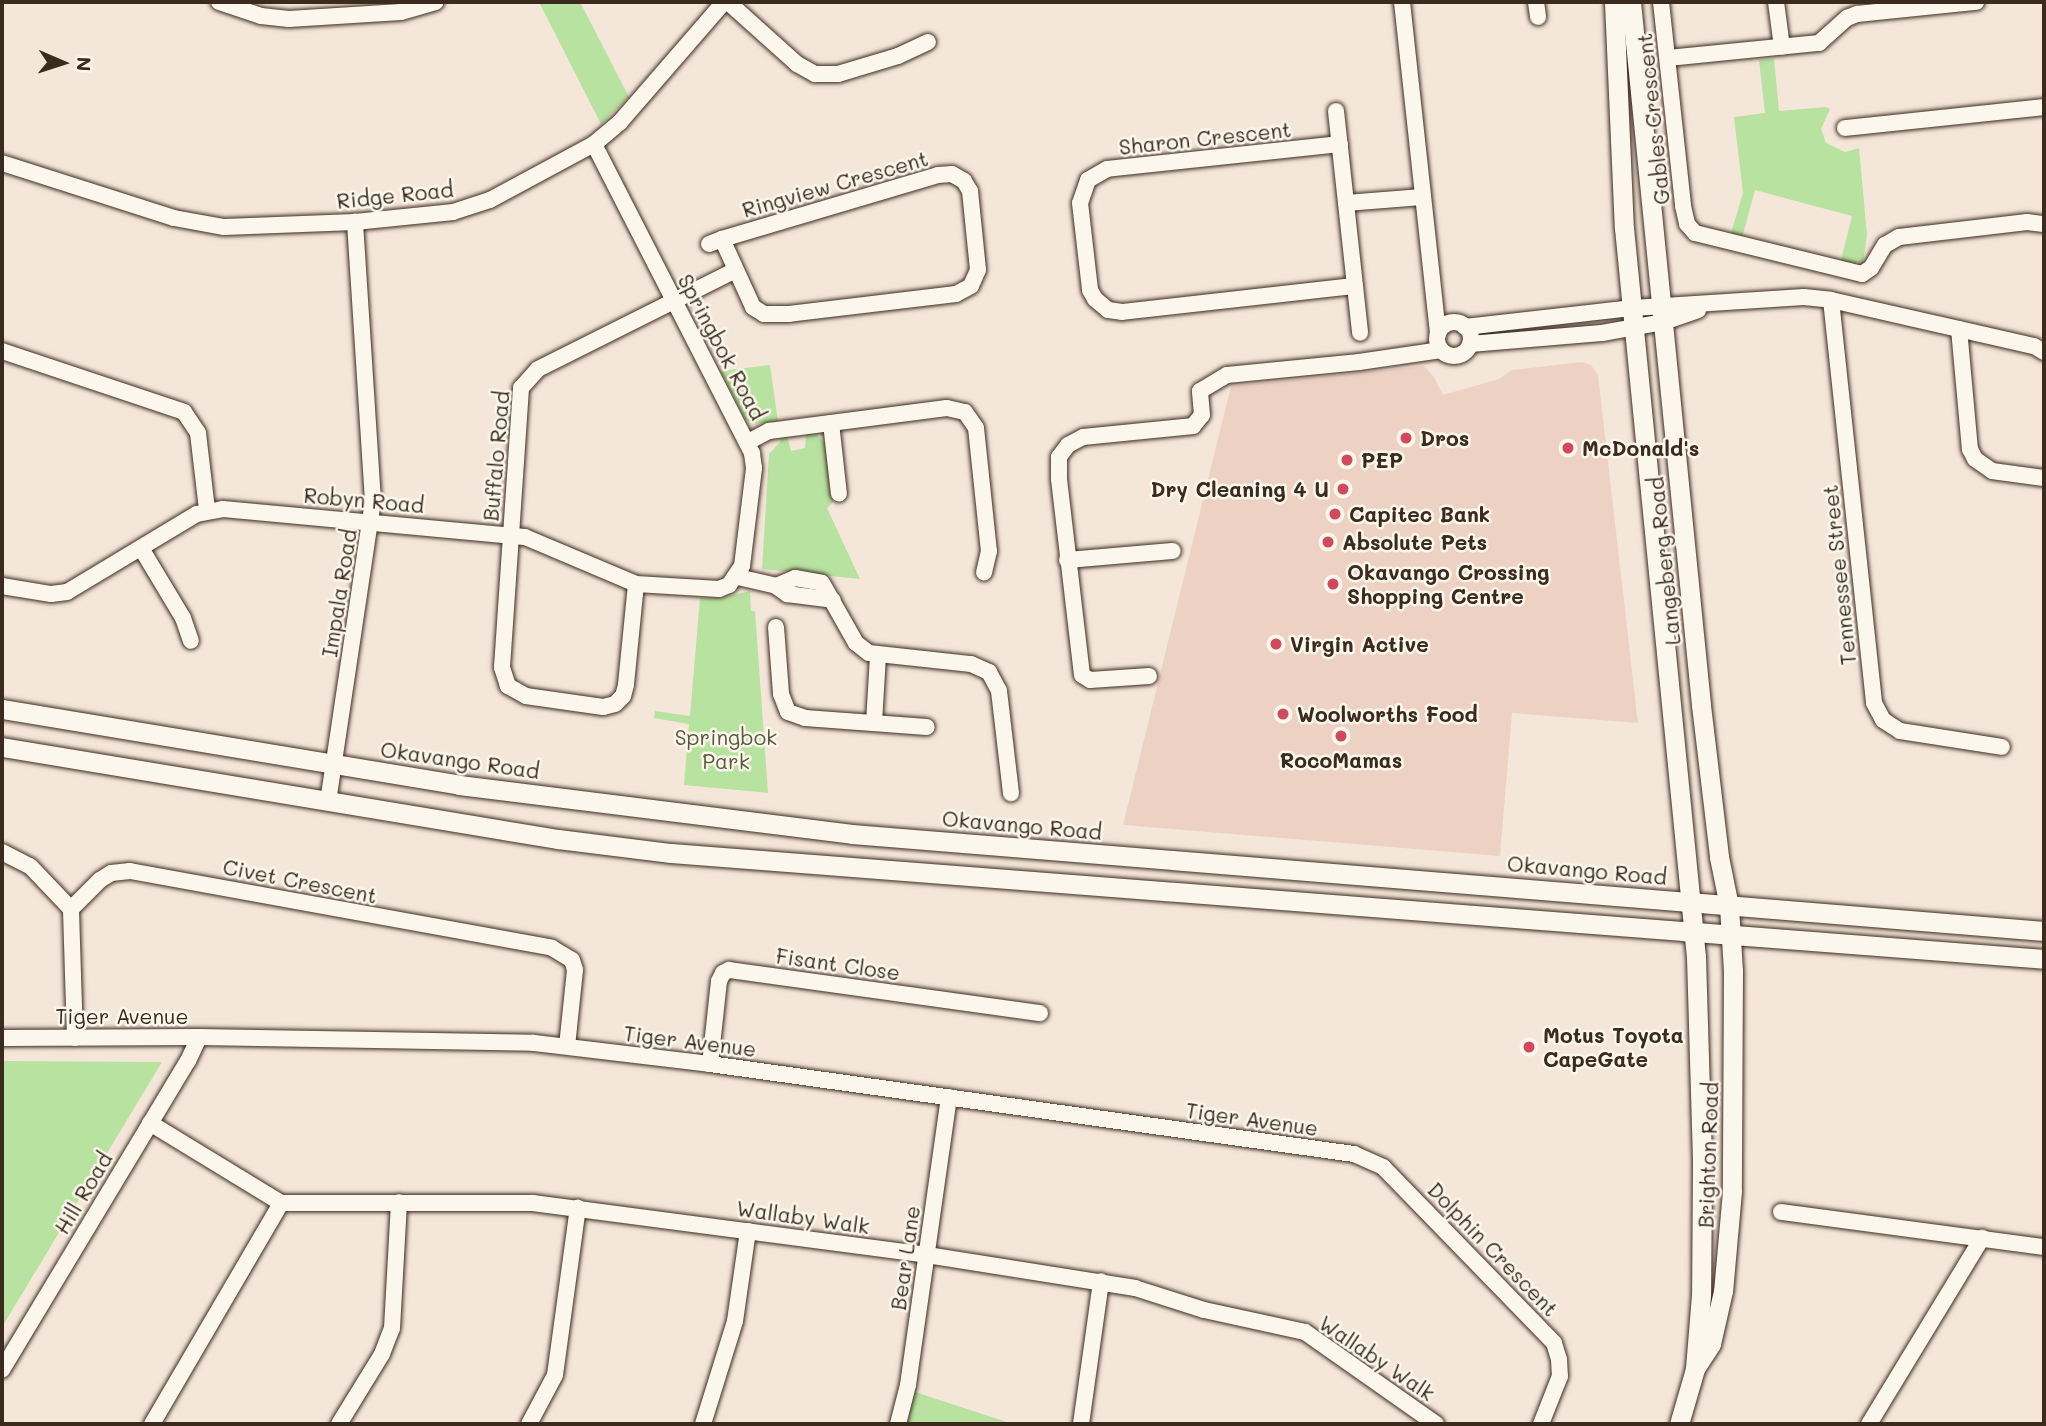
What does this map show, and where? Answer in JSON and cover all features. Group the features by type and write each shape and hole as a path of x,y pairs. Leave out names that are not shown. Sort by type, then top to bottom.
{"main road":[{"name":"Langeberg Road","path":"1614,2 1621,96 1621,191 1694,933"},
{"name":"Langeberg Road","path":"1631,2 1706,746 1718,857 1729,906 1731,937"},
{"name":"Okavango Road","path":"2,709 459,785 852,834 2044,931"},
{"path":"2,747 558,839 671,853 1731,937 2044,959"},
{"name":"Brighton Road","path":"1679,1424 1695,1369 1701,1295 1700,1039 1694,933"},
{"name":"Brighton Road","path":"1695,1369 1711,1344 1723,1291 1732,1191 1734,1085 1731,937"}],"street":[{"path":"219,2 261,16 289,19 401,12 436,2"},
{"path":"726,2 797,64 816,75 838,74 862,67 898,56 928,41"},
{"name":"Ridge Road","path":"2,163 207,225 245,229 436,215 478,205 594,144 621,121 726,2"},
{"path":"1402,2 1435,295 1446,335 1457,356 1465,352 1470,344 1470,335 1446,335"},
{"name":"Gables Crescent","path":"1661,2 1683,206 1687,224 1698,235 1862,274 1871,268 1885,245 1899,237 2027,222 2044,224"},
{"path":"1776,2 1782,47"},
{"path":"1668,58 1819,43 1847,18 1857,14 1976,2"},
{"path":"1845,128 2044,107"},
{"path":"1336,111 1360,333"},
{"name":"Springbok Road","path":"594,144 672,300 748,442 754,468 742,566 736,579"},
{"name":"Sharon Crescent","path":"1340,144 1107,169 1088,180 1080,203 1090,290 1095,299 1108,310 1122,312 1355,286"},
{"name":"Ringview Crescent","path":"944,174 960,177 970,191 978,270 974,283 963,292 772,314 753,307 734,271 716,241 944,174"},
{"path":"1346,203 1422,197"},
{"name":"Impala Road","path":"328,802 371,522 355,222"},
{"path":"672,300 734,271"},
{"path":"1149,676 1090,681 1082,674 1058,463 1063,451 1072,441 1083,437 1193,426 1202,415 1200,391 1227,375 1359,362 1418,353 1446,335 1664,315 1718,301 1804,297 1831,300 2034,346 2044,352"},
{"name":"Buffalo Road","path":"636,584 626,685 619,699 603,707 519,695 508,686 502,674 519,394 527,379 538,369 672,300"},
{"name":"Tennessee Street","path":"1831,300 1874,703 1883,720 1900,731 2002,747"},
{"path":"1470,344 1602,333 1634,317"},
{"path":"1959,329 1970,449 1975,459 1992,471 2044,478"},
{"path":"2,351 184,412 198,433 207,510"},
{"path":"748,442 769,431 947,408 960,409 969,415 976,428 989,551 984,572"},
{"path":"831,423 839,494"},
{"name":"Robyn Road","path":"2,586 51,594 66,592 207,510 237,509 525,537 636,584 719,589 736,579"},
{"path":"141,548 183,618 191,641"},
{"path":"1067,560 1173,551"},
{"path":"736,579 776,586 788,594 833,600 861,649 878,655 971,664 989,672 999,691 1011,793"},
{"path":"776,627 781,694 788,712 805,718 927,727"},
{"path":"874,723 878,655"},
{"path":"2,852 30,866 71,909 75,1038"},
{"name":"Civet Crescent","path":"71,909 100,880 111,873 130,871 552,948 572,960 575,970 567,1046"},
{"name":"Fisant Close","path":"710,1064 719,981 723,973 729,971 1040,1013"},
{"name":"Tiger Avenue","path":"2,1038 199,1037 567,1046 948,1097 1368,1158"},
{"name":"Hill Road","path":"2,1370 199,1037"},
{"name":"Bear Lane","path":"898,1424 908,1385 948,1097"},
{"path":"150,1123 281,1203 152,1424"},
{"name":"Dolphin Crescent","path":"1368,1158 1383,1167 1554,1343 1560,1376 1541,1424"},
{"path":"340,1424 382,1354 392,1328 399,1202"},
{"name":"Wallaby Walk","path":"281,1203 533,1203 1101,1281 1204,1310 1305,1332 1436,1424"},
{"path":"529,1424 555,1375 578,1208"},
{"path":"1781,1212 2044,1247"},
{"path":"704,1424 735,1321 748,1231"},
{"path":"1869,1424 1982,1238"},
{"path":"1081,1424 1101,1281"}],"shaded area":[{"name":"Okavango Crossing Shopping Centre","path":"1582,362 1591,365 1598,375 1638,723 1512,713 1500,856 1123,825 1231,386 1424,366 1434,377 1443,395 1499,379 1512,370"}],"green space":[{"path":"539,2 580,2 629,97 601,124"},
{"path":"1774,59 1779,111 1826,107 1830,109 1821,129 1826,143 1845,152 1859,148 1867,235 1863,263 1856,262 1856,268 1840,264 1852,216 1755,190 1742,238 1730,236 1743,193 1734,117 1765,113 1759,60"},
{"path":"770,365 778,422 752,424 745,419 721,371"},
{"path":"806,434 817,435 825,443 833,502 827,508 860,579 762,569 769,454 780,442 780,437 787,436 791,451 805,448"},
{"name":"Springbok Park","path":"750,591 751,611 755,611 768,793 684,785 689,724 654,718 655,711 690,716 700,598 721,598"},
{"path":"2,1061 162,1062 2,1327"},
{"path":"915,1392 1013,1424 905,1424"}],"place":[{"name":"Dros","path":"1406,438"},
{"name":"McDonald's","path":"1568,448"},
{"name":"PEP","path":"1347,460"},
{"name":"Dry Cleaning 4 U","path":"1343,489"},
{"name":"Capitec Bank","path":"1335,514"},
{"name":"Absolute Pets","path":"1328,542"},
{"name":"Okavango Crossing Shopping Centre","path":"1333,584"},
{"name":"Virgin Active","path":"1276,644"},
{"name":"Woolworths Food","path":"1283,714"},
{"name":"RocoMamas","path":"1341,736"},
{"name":"Motus Toyota CapeGate","path":"1529,1047"}]}
